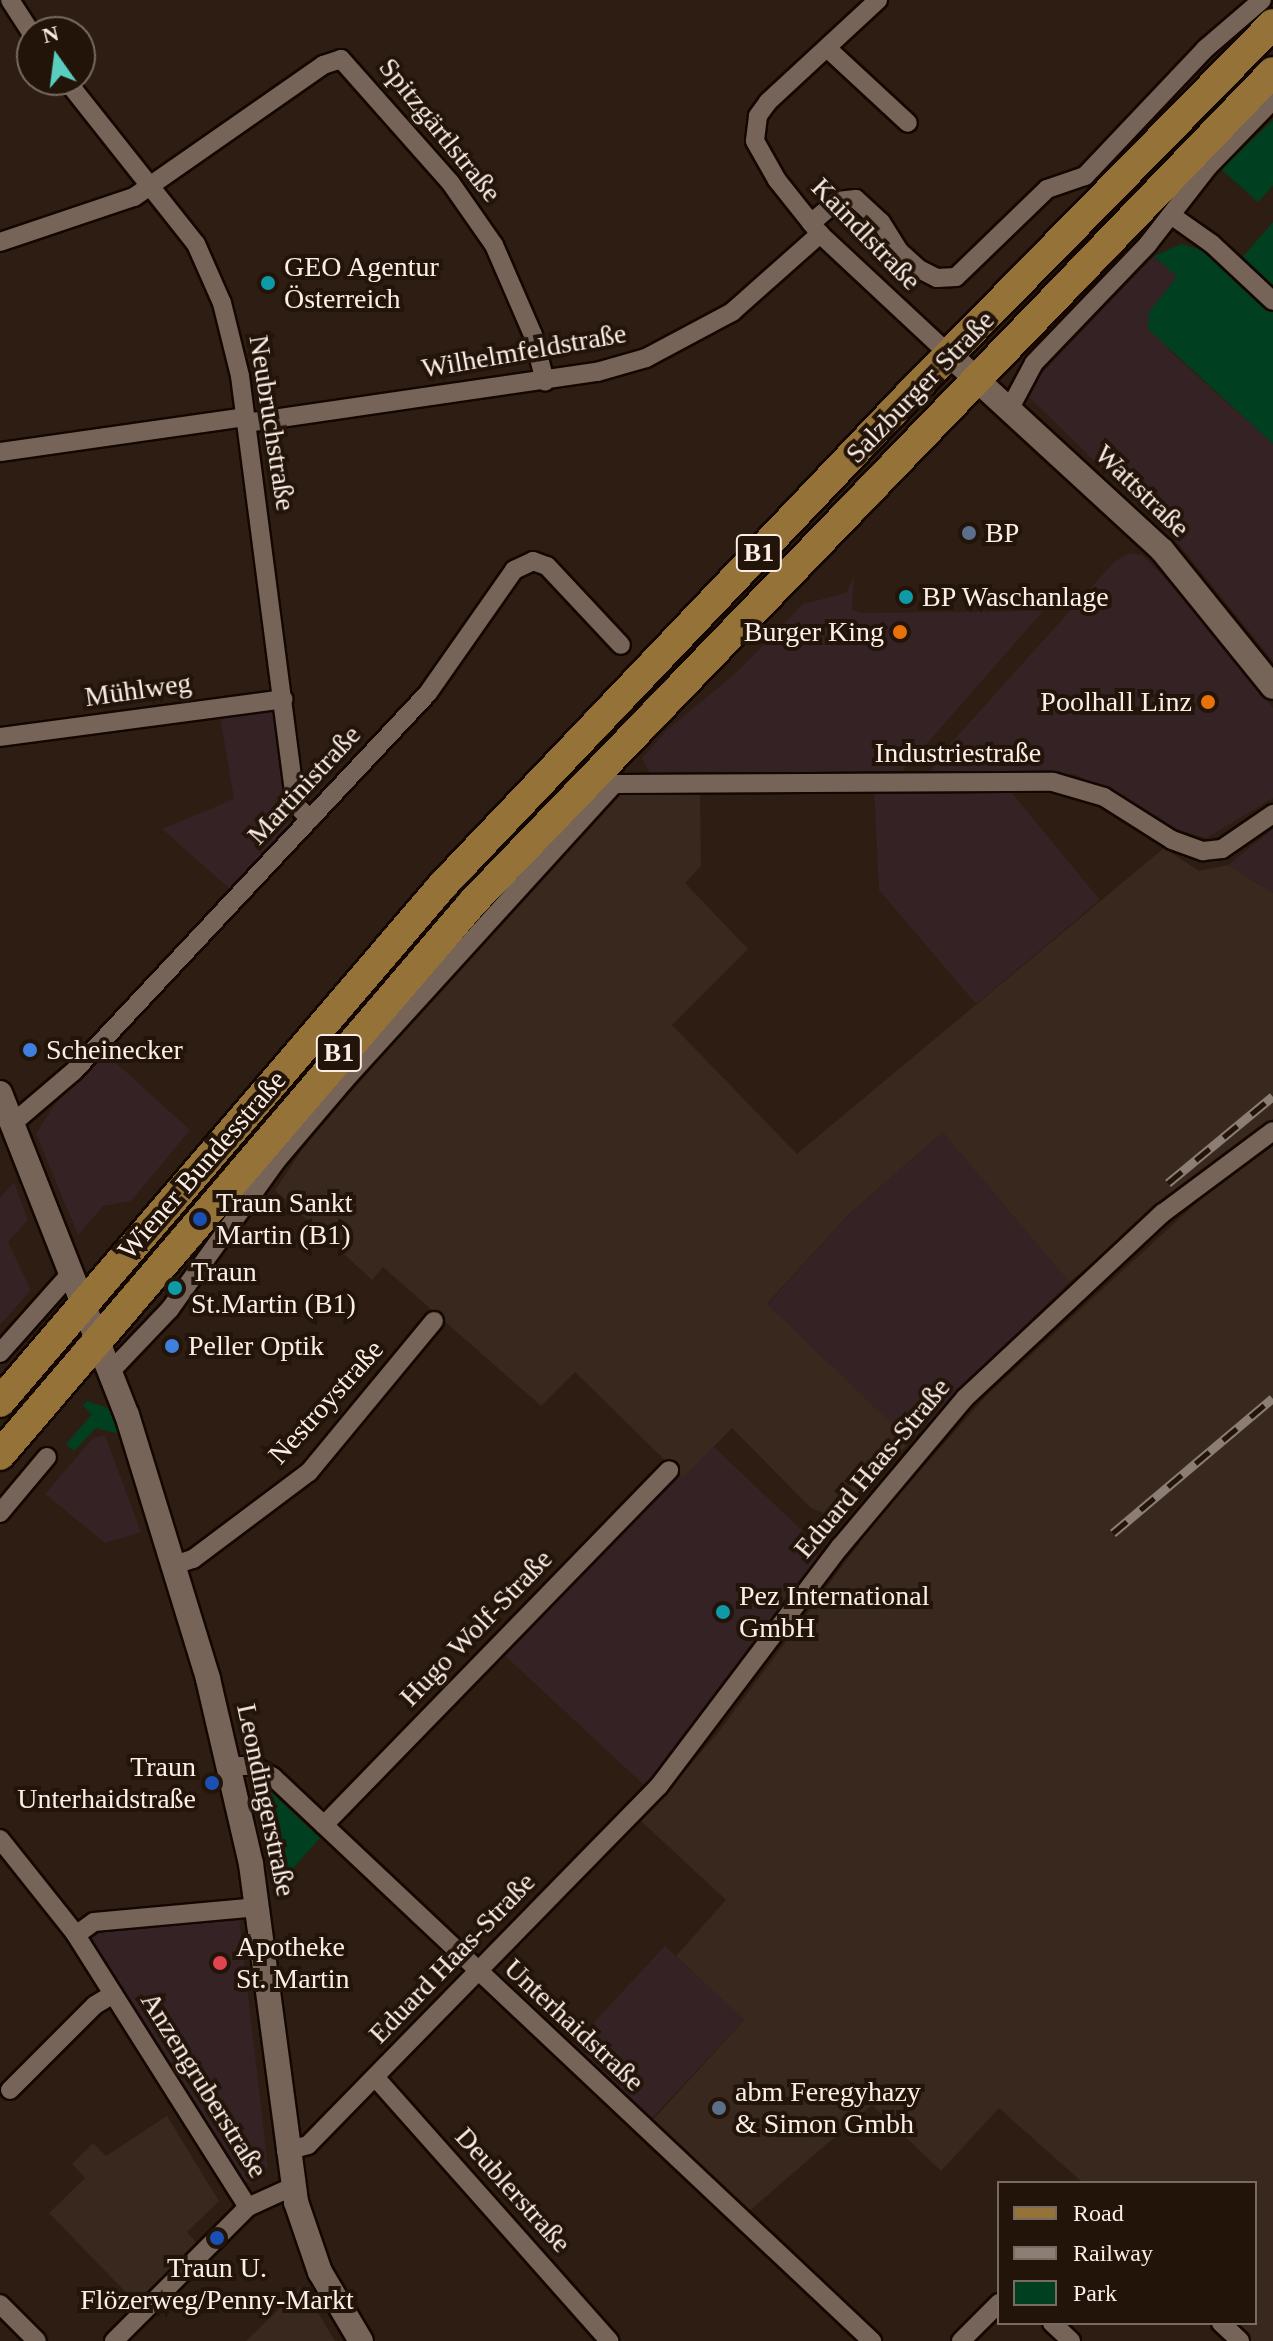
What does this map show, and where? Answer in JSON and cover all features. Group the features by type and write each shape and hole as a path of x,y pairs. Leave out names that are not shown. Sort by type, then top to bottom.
{"main road":[{"name":"Salzburger Straße","path":"568,751 1273,24"},
{"name":"Salzburger Straße","path":"602,779 974,377 1273,72"},
{"name":"Wiener Bundesstraße","path":"0,1455 90,1322 443,885 568,751"},
{"name":"Wiener Bundesstraße","path":"0,1402 90,1322 216,1199 352,1037 602,779"}],"street":[{"path":"878,0 827,48 908,123"},
{"name":"Salzburger Straße","path":"815,229 837,201 856,199 881,222 900,252 919,269 937,278 956,277 1047,189 1085,176 1205,49 1262,0"},
{"name":"Kaindlstraße","path":"827,48 768,102 758,116 755,141 815,229 951,356"},
{"name":"Spitzgärtlstraße","path":"0,242 106,210 150,188 323,65 341,59 450,182 494,245 533,335 545,381"},
{"name":"Neubruchstraße","path":"78,96 211,271 233,342 246,420 296,805 310,819"},
{"path":"1010,408 1034,363 1171,215 1208,167 1273,100"},
{"path":"1171,215 1212,244 1273,301"},
{"name":"Wilhelmfeldstraße","path":"0,452 597,372 688,339 768,285 815,229"},
{"name":"Wattstraße","path":"951,356 1162,550 1273,687"},
{"name":"Martinistraße","path":"13,1123 46,1100 428,693 523,563 547,566 621,645"},
{"name":"Mühlweg","path":"0,737 283,699"},
{"name":"Industriestraße","path":"602,779 1053,782 1104,797 1172,840 1203,851 1222,849 1273,814"},
{"name":"Wiener Bundesstraße","path":"110,1372 160,1321 260,1187 602,779"},
{"name":"Leondingerstraße","path":"0,1093 110,1372 174,1565 231,1766 258,1907 292,2187 320,2272 361,2341"},
{"name":"Eduard Haas-Straße","path":"286,2151 308,2145 659,1786 840,1547 965,1398 1163,1213 1273,1131"},
{"name":"Wiener Bundesstraße","path":"216,1199 260,1187"},
{"path":"0,1353 71,1273"},
{"name":"Nestroystraße","path":"174,1565 193,1559 309,1472 434,1321"},
{"path":"0,1513 47,1457"},
{"name":"Hugo Wolf-Straße","path":"324,1825 669,1470"},
{"name":"Unterhaidstraße","path":"231,1766 263,1770 476,1973 872,2341"},
{"name":"Anzengruberstraße","path":"4,1852 76,1935 248,2207"},
{"path":"76,1935 94,1922 258,1907"},
{"name":"Anzengruberstraße","path":"10,2090 113,1994"},
{"name":"Deublerstraße","path":"375,2077 609,2341"},
{"path":"114,2341 248,2207 292,2187"},
{"path":"0,2304 37,2341"},
{"path":"961,2341 997,2305"},
{"path":"1054,2325 1071,2341"},
{"path":"1223,2325 1240,2341"}],"shaded area":[{"path":"1154,256 1177,277 1149,312 1169,350 1273,444 1273,661 1177,542 1029,397 1034,381"},
{"path":"1130,553 1142,555 1200,613 1273,708 1273,798 1207,838 1166,826 1075,774 931,774 935,761 1050,633 1115,561"},
{"path":"854,576 852,609 860,613 1043,611 902,772 650,773 642,758 667,730 736,673 803,604 846,593"},
{"path":"276,709 289,826 231,890 162,829 234,799 220,715"},
{"path":"1008,788 1100,900 976,1004 879,890 874,789"},
{"path":"619,791 700,793 701,866 685,883 748,949 672,1025 797,1154 1164,848 1199,871 1228,865 1273,893 1273,1119 1069,1282 943,1132 849,1214 767,1304 910,1441 848,1514 833,1517 811,1508 732,1428 683,1478 575,1372 541,1406 383,1267 372,1280 275,1190 303,1148 439,989"},
{"path":"1273,829 1273,893 1228,865"},
{"path":"104,1052 190,1130 131,1201 103,1206 78,1235 36,1134 54,1105"},
{"path":"944,1131 1069,1282 910,1441 767,1305 849,1214"},
{"path":"1273,1146 1273,2341 1251,2341 1234,2325 1257,2325 1257,2181 1081,2181 999,2108 941,2171 872,2105 748,2212 651,2122 744,2020 676,1956 726,1900 641,1821 717,1734 878,1518 987,1395 1203,1197"},
{"path":"14,1182 28,1220 8,1242 31,1290 0,1325 0,1198"},
{"path":"105,1435 141,1532 105,1543 45,1494 93,1438"},
{"path":"713,1446 813,1541 817,1558 658,1776 644,1785 502,1653 678,1474 683,1478"},
{"path":"239,1917 268,2167 262,2180 252,2184 242,2180 91,1937 99,1927"},
{"path":"665,1946 744,2020 650,2121 571,2047"},
{"path":"167,2116 219,2201 187,2232 199,2246 139,2306 49,2213 85,2178 72,2164 93,2143 106,2156"},
{"path":"302,2286 335,2341 246,2341"}],"green space":[{"path":"1273,120 1273,186 1258,202 1221,169"},
{"path":"1273,222 1273,292 1239,261"},
{"path":"1181,244 1209,252 1273,310 1273,444 1148,329 1149,312 1177,277 1154,256"},
{"path":"87,1401 108,1408 120,1434 96,1428 74,1451 66,1444 92,1414 83,1406"},
{"path":"269,1790 320,1838 273,1891 257,1802"}],"railway":[{"path":"1168,1183 1273,1096"},
{"path":"1113,1533 1273,1398"}],"place":[{"name":"GEO Agentur Österreich","path":"268,283"},
{"name":"BP","path":"969,533"},
{"name":"BP Waschanlage","path":"906,597"},
{"name":"Burger King","path":"900,632"},
{"name":"Poolhall Linz","path":"1208,702"},
{"name":"Scheinecker","path":"30,1050"},
{"name":"Traun Sankt Martin (B1)","path":"200,1219"},
{"name":"Traun St.Martin (B1)","path":"175,1288"},
{"name":"Peller Optik","path":"172,1346"},
{"name":"Pez International GmbH","path":"723,1612"},
{"name":"Traun Unterhaidstraße","path":"212,1783"},
{"name":"Apotheke St. Martin","path":"220,1963"},
{"name":"abm Feregyhazy & Simon Gmbh","path":"719,2108"},
{"name":"Traun U. Flözerweg/Penny-Markt","path":"217,2238"}]}
